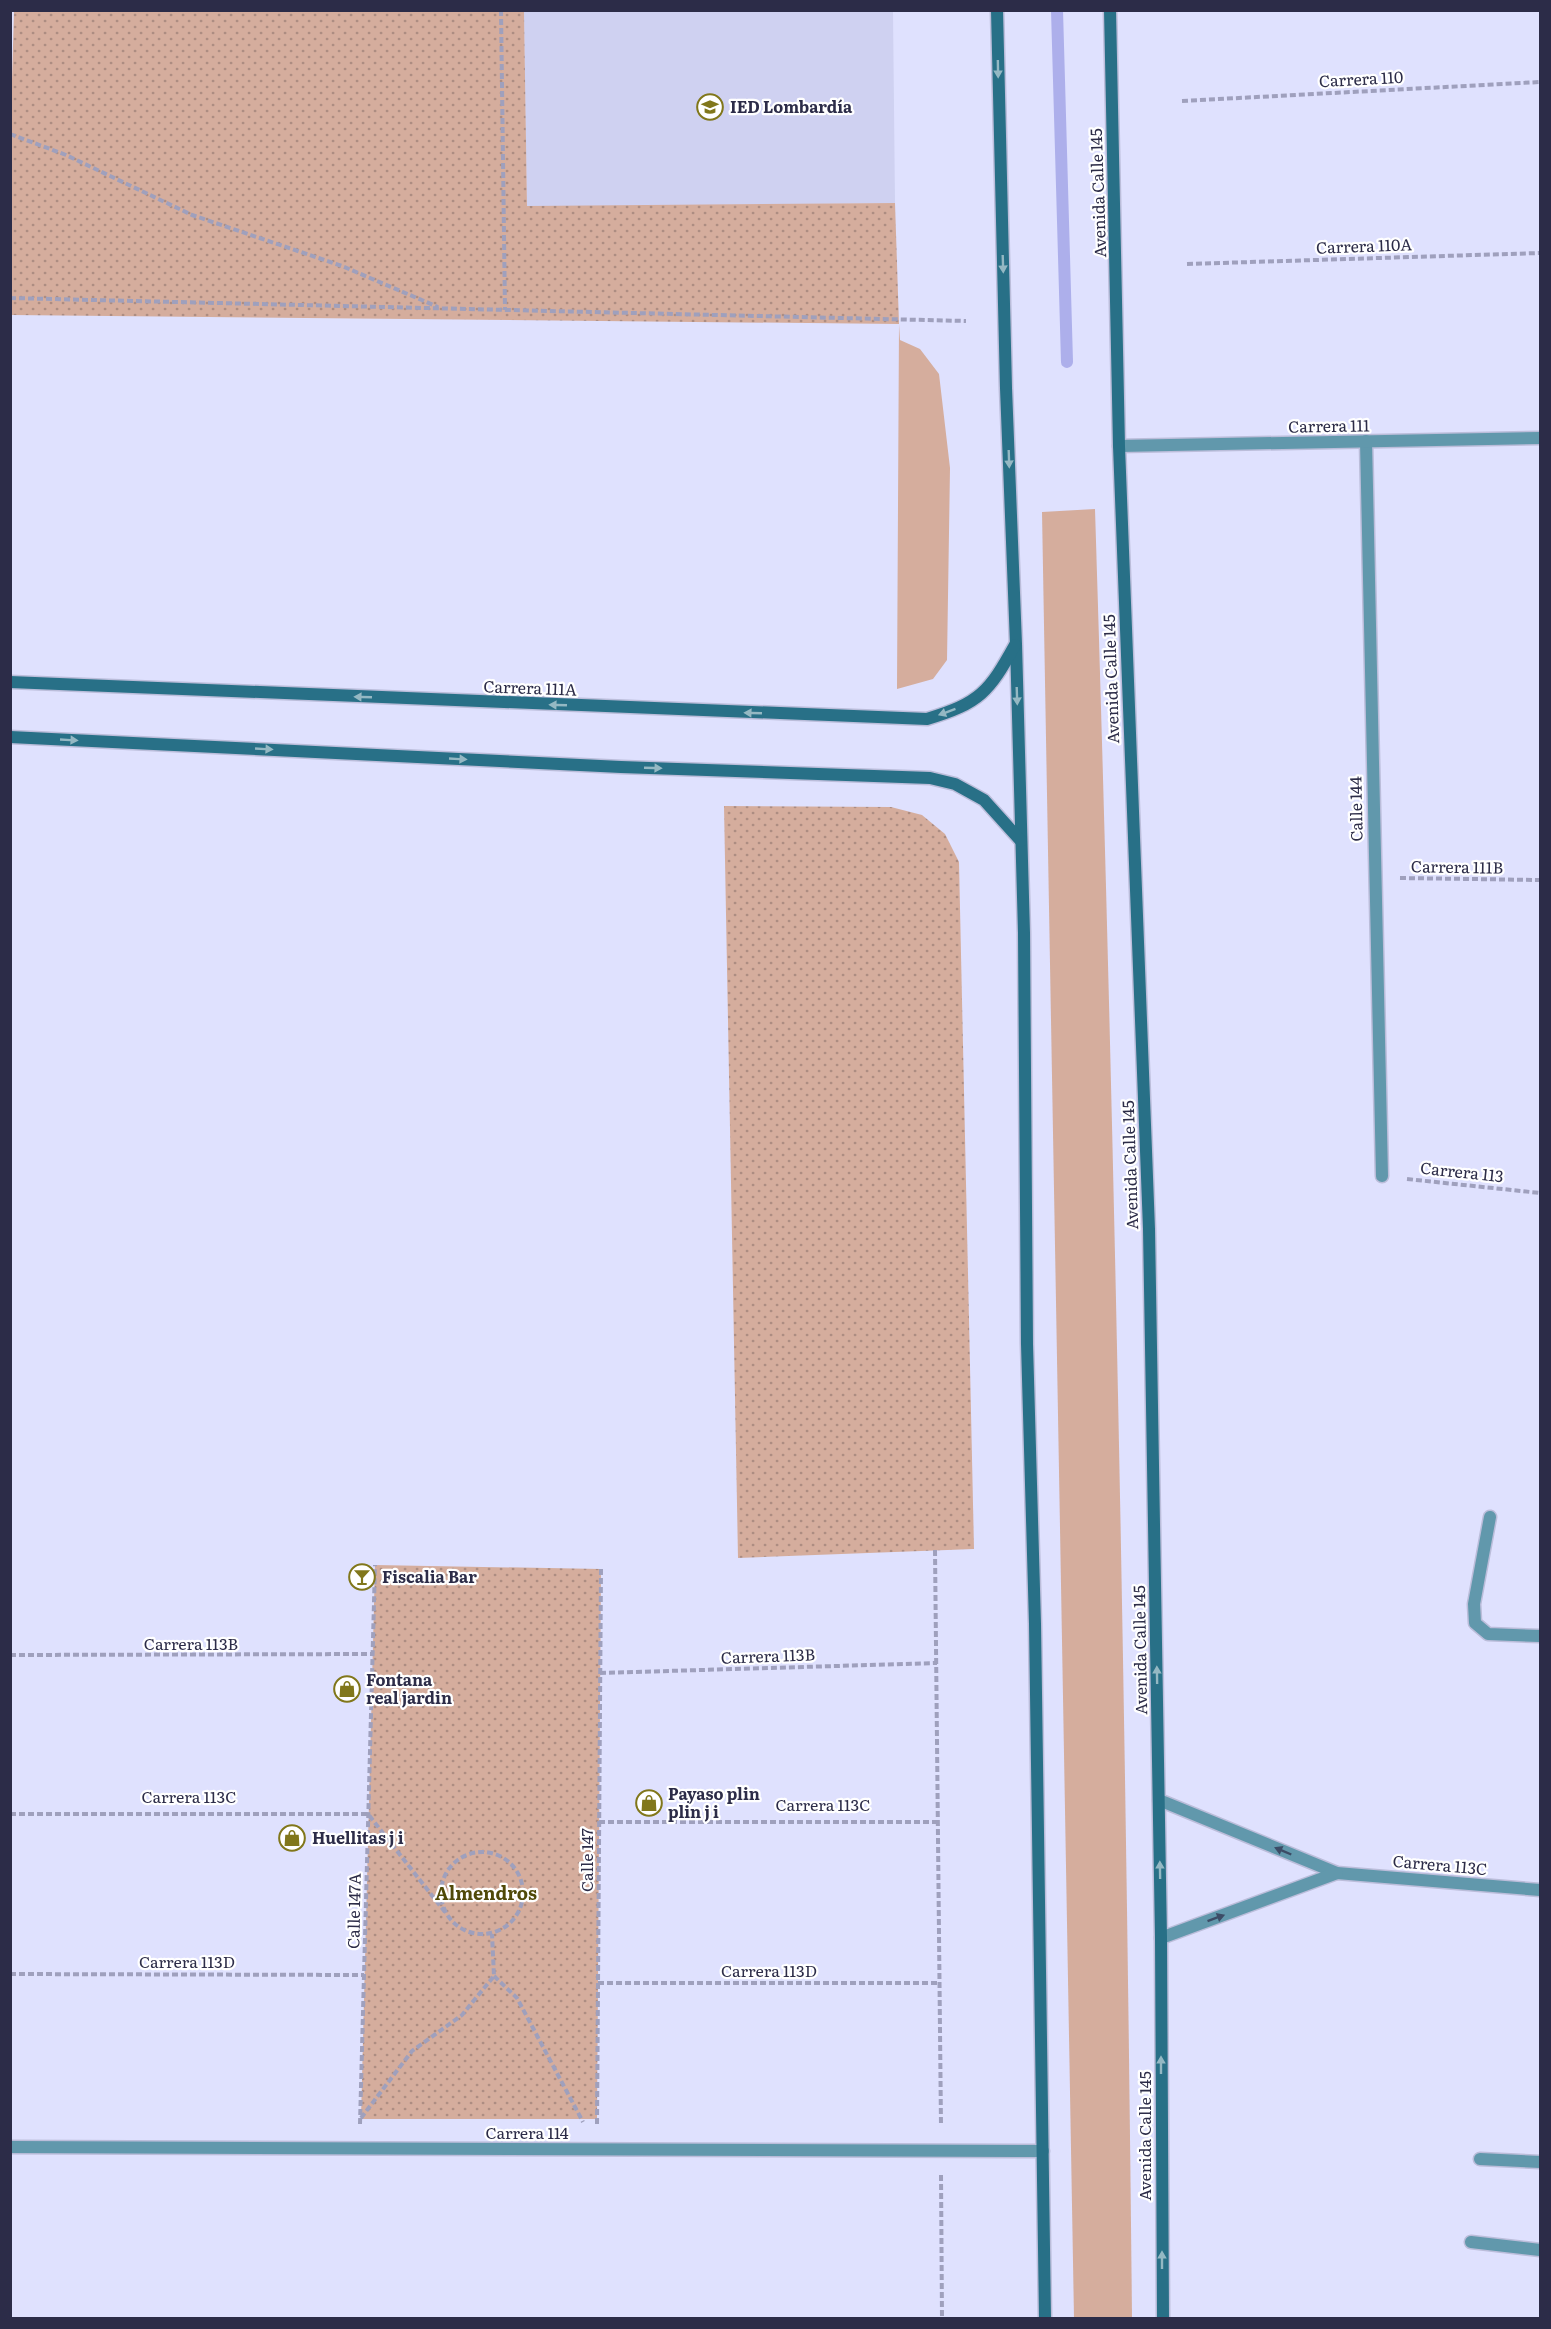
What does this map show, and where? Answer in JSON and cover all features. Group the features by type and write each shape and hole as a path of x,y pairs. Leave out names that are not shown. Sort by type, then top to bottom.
{"main road":[{"path":"997,10 1006,388 1022,841 1027,1344 1035,1636 1045,2319"},
{"name":"Avenida Calle 145","path":"1110,10 1119,446 1149,1229 1161,1938 1163,2319"},
{"name":"Carrera 111A","path":"10,682 927,719 951,712 980,697 999,675 1016,644"},
{"path":"10,737 621,767 930,778 955,784 984,800 1022,841"}],"street":[{"name":"Carrera 111","path":"1119,446 1540,438"},
{"name":"Calle 144","path":"1366,441 1382,1176"},
{"path":"1490,1517 1474,1604 1475,1623 1488,1634 1540,1636"},
{"name":"Carrera 113C","path":"1159,1800 1337,1873 1540,1890"},
{"name":"Carrera 113C","path":"1161,1938 1337,1873"},
{"name":"Carrera 114","path":"10,2148 1043,2151"},
{"path":"1480,2158 1540,2162"},
{"path":"1471,2242 1540,2250"}],"path":[{"path":"501,10 505,310"},
{"name":"Carrera 110","path":"1182,101 1540,82"},
{"path":"10,134 66,155 192,215 342,266 442,309"},
{"name":"Carrera 110A","path":"1187,264 1540,253"},
{"path":"10,298 966,321"},
{"name":"Carrera 111B","path":"1374,878 1540,880"},
{"name":"Carrera 113","path":"1382,1176 1540,1193"},
{"path":"935,1550 942,2319"},
{"name":"Calle 147A","path":"360,2149 375,1565"},
{"name":"Calle 147","path":"597,2150 602,1569"},
{"name":"Carrera 113B","path":"10,1655 372,1654"},
{"name":"Carrera 113B","path":"600,1673 937,1663"},
{"name":"Carrera 113C","path":"10,1814 368,1814"},
{"path":"368,1814 453,1923 465,1931 478,1935 492,1934 510,1923 522,1907 524,1893 521,1879 504,1858 492,1853 479,1852 466,1855 454,1862 441,1885 441,1899 445,1912"},
{"name":"Carrera 113C","path":"599,1822 938,1822"},
{"path":"360,2119 412,2051 462,2015 494,1976 492,1934"},
{"name":"Carrera 113D","path":"10,1974 364,1975"},
{"path":"494,1976 517,1998 597,2150"},
{"name":"Carrera 113D","path":"598,1983 940,1983"}],"shaded area":[{"path":"14,11 524,11 527,206 895,203 899,324 11,315 10,148"},
{"name":"IED Lombardía","path":"524,11 893,11 895,203 527,207"},
{"path":"899,324 900,340 920,349 939,374 950,468 947,660 933,679 897,689"},
{"path":"1095,509 1118,1414 1132,2318 1074,2318 1042,512"},
{"path":"724,806 891,807 922,815 945,834 959,862 974,1549 738,1558"},
{"path":"375,1565 601,1569 597,2119 361,2119"}],"waterway":[{"path":"1057,10 1067,362"}],"place":[{"name":"IED Lombardía","path":"710,107"},
{"name":"Fiscalia Bar","path":"362,1577"},
{"name":"Fontana real jardin","path":"347,1689"},
{"name":"Payaso plin plin j i","path":"649,1803"},
{"name":"Huellitas j i","path":"292,1838"}],"district":[{"name":"Almendros","path":"486,1894"}]}
